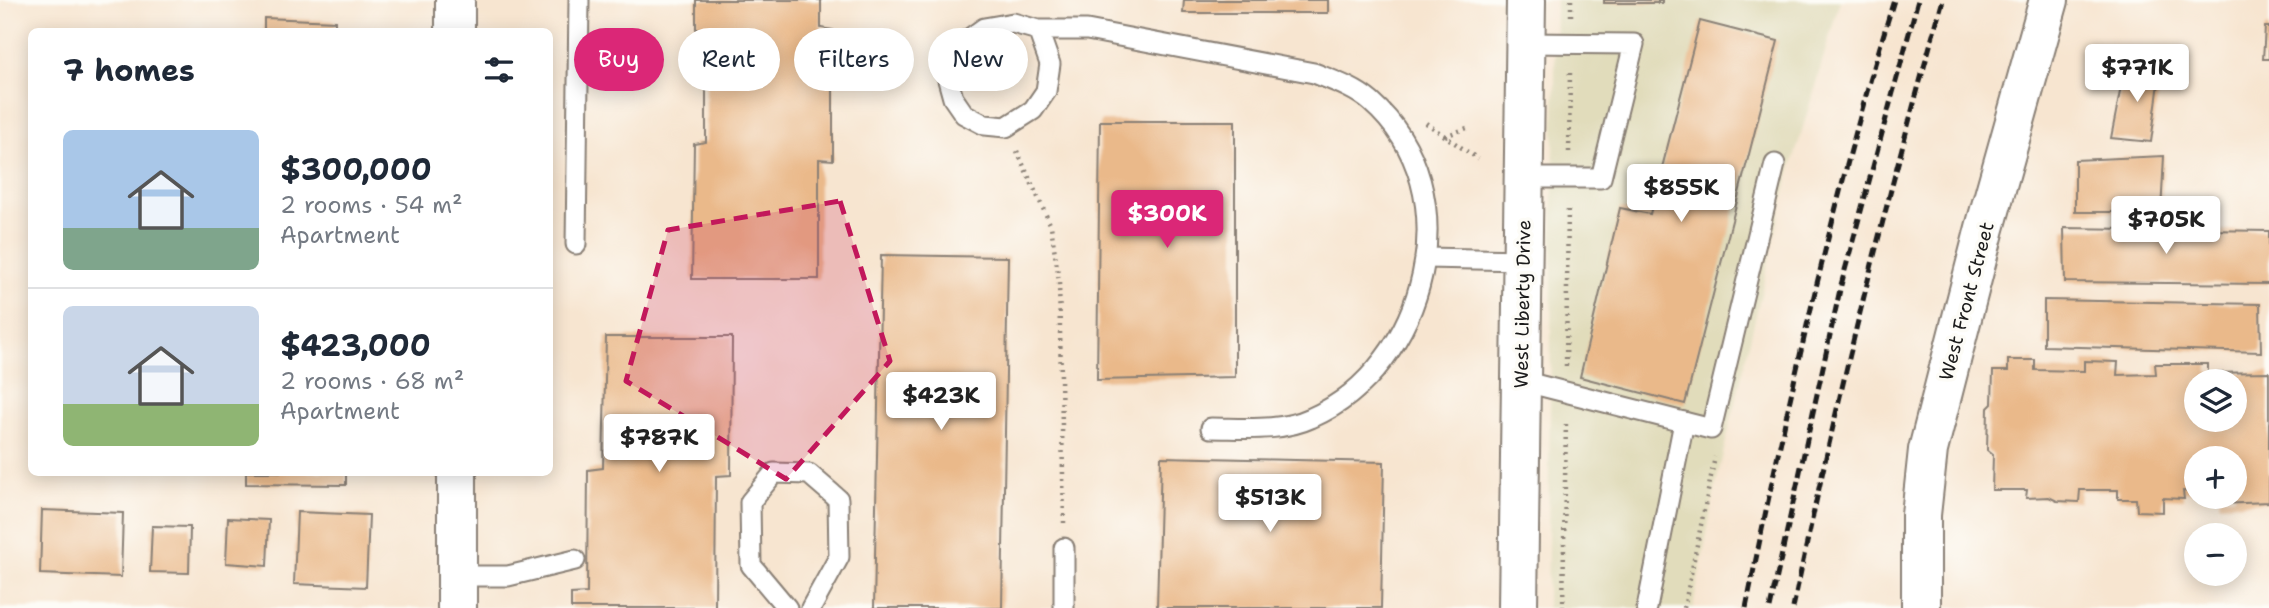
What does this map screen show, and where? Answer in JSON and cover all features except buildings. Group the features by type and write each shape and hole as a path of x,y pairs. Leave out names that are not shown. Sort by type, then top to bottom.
{"street":[{"path":"455,0 455,28"},
{"name":"West Liberty Drive","path":"1518,608 1526,0"},
{"name":"West Front Street","path":"1921,608 1921,514 1928,450 1985,228 2049,0"},
{"path":"457,476 457,592"}],"lane":[{"path":"576,244 579,0"},
{"path":"1038,30 1050,64 1046,91 1033,110 1006,127 985,125 964,114 953,98 948,80 963,43 984,28 1013,23 1038,30 1087,30 1314,73 1344,85 1371,102 1409,151 1423,191 1428,229 1426,258 1419,295 1387,357 1337,404 1308,419 1281,425 1211,428"},
{"path":"1524,178 1601,178 1634,44 1525,43"},
{"path":"1522,381 1712,429 1775,164"},
{"path":"1426,258 1523,260"},
{"path":"1647,608 1684,422"},
{"path":"788,608 751,565 750,502 774,473 809,474 838,499 839,558 811,608"},
{"path":"1064,548 1064,608"},
{"path":"457,592 575,560"}],"path":[{"path":"1569,155 1570,61"},
{"path":"1419,118 1478,159"},
{"path":"1445,136 1470,127"},
{"path":"1015,146 1051,226 1059,282 1064,548"},
{"path":"1566,375 1568,204"},
{"path":"1563,608 1566,417"},
{"path":"1684,608 1717,447 1712,429"}],"highlighted area":[{"path":"840,201 890,361 786,479 626,381 668,230"}],"shaded area":[{"path":"1556,0 1840,0 1788,179 1717,479 1693,608 1547,608"}],"railway":[{"path":"1746,608 1812,302 1851,150 1894,0"},
{"path":"1770,608 1841,285 1918,0"},
{"path":"1793,608 1862,303 1943,0"}]}
